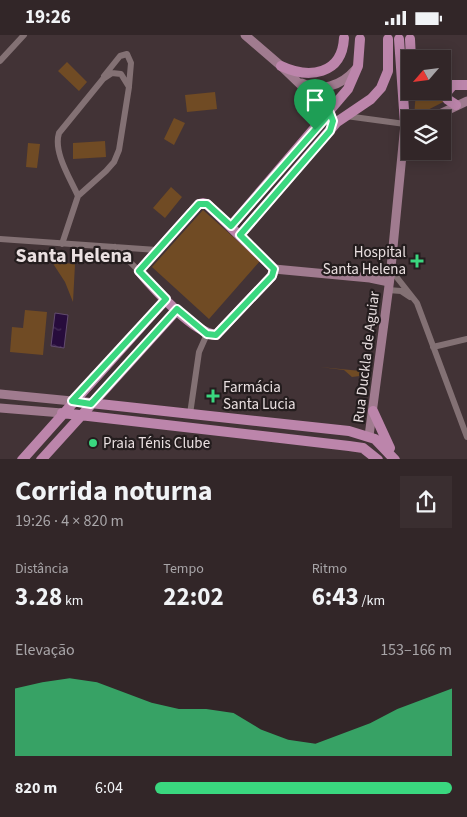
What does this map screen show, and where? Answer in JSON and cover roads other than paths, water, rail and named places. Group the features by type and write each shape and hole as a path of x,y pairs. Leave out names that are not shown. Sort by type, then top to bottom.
{"main road":[{"path":"246,35 299,82 330,113 333,121 330,131"},
{"path":"281,66 307,73 326,69 339,59 344,38"},
{"path":"231,226 330,113 348,89 358,66 360,39"},
{"path":"240,235 345,115 371,99 384,82 388,71 388,39"},
{"path":"399,39 406,110"},
{"path":"410,39 411,50"},
{"path":"299,82 316,87 334,85 350,76 358,66"},
{"path":"451,86 467,85"},
{"path":"449,100 456,105"},
{"path":"446,110 467,101"},
{"name":"Rua Duckla de Aguiar","path":"369,436 389,286 402,160"},
{"path":"199,204 207,204 240,235 274,269 272,276 216,335 207,334 166,299 139,271 199,204"},
{"name":"Rua Duckla de Aguiar","path":"274,269 370,278 389,286"},
{"path":"22,459 72,401 166,299"},
{"path":"41,459 177,309"},
{"path":"0,394 349,431 369,436 396,459"},
{"path":"0,408 62,413 349,446 363,448 378,459"},
{"path":"373,411 380,430 396,459"},
{"path":"349,446 362,445 368,440 369,436"}],"street":[{"path":"0,61 24,35"},
{"path":"62,244 78,196 114,162 119,150 131,63 131,58 126,54 120,56 59,133 56,141 78,196"},
{"path":"98,85 108,75 116,73 124,77 129,87"},
{"path":"345,115 401,123"},
{"path":"0,239 157,250"},
{"path":"115,247 139,271"},
{"path":"390,270 415,300 467,437"},
{"path":"389,286 415,300"},
{"path":"190,414 199,352 207,334"},
{"path":"433,347 467,339"}],"water":[{"path":"55,313 68,315 64,348 51,346"}],"place":[{"name":"Hospital Santa Helena","path":"417,261"},
{"name":"Farmácia Santa Lucia","path":"213,396"},
{"name":"Praia Ténis Clube","path":"93,443"}],"district":[{"name":"Santa Helena","path":"74,255"}]}
